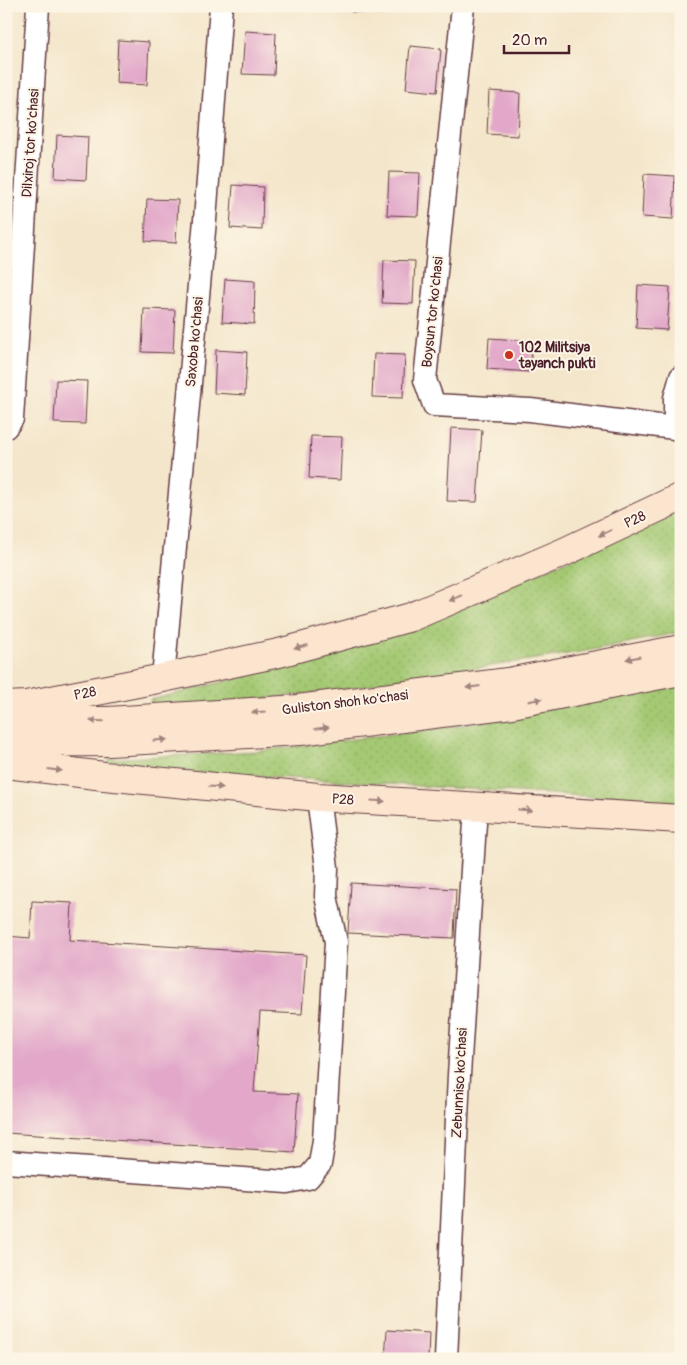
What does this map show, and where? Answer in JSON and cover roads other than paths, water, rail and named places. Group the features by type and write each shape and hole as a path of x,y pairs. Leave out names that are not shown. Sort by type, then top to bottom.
{"main road":[{"name":"Р28","path":"164,678 279,653 411,617 562,553 681,497"},
{"name":"Guliston shoh ko'chasi","path":"6,720 108,721 298,709 508,682 681,649"},
{"name":"Guliston shoh ko'chasi","path":"6,743 110,742 300,731 512,704 681,671"},
{"name":"P28","path":"6,706 26,705 164,678"},
{"name":"Р28","path":"6,764 104,776 318,797 681,819"}],"street":[{"name":"Dilxiroj tor ko'chasi","path":"6,427 12,419 38,6"},
{"name":"Saxoba ko'chasi","path":"164,678 205,220 221,6"},
{"name":"Boysun tor ko'chasi","path":"463,6 425,380 434,405 530,410 678,430"},
{"path":"678,430 675,398 681,378"},
{"path":"6,1162 287,1182 308,1178 320,1164 324,1140 336,942 326,896 327,868 318,797"},
{"name":"Zebunniso ko'chasi","path":"446,1359 459,1075 476,807"}],"place":[{"name":"102 Militsiya tayanch pukti","path":"509,355"}]}
